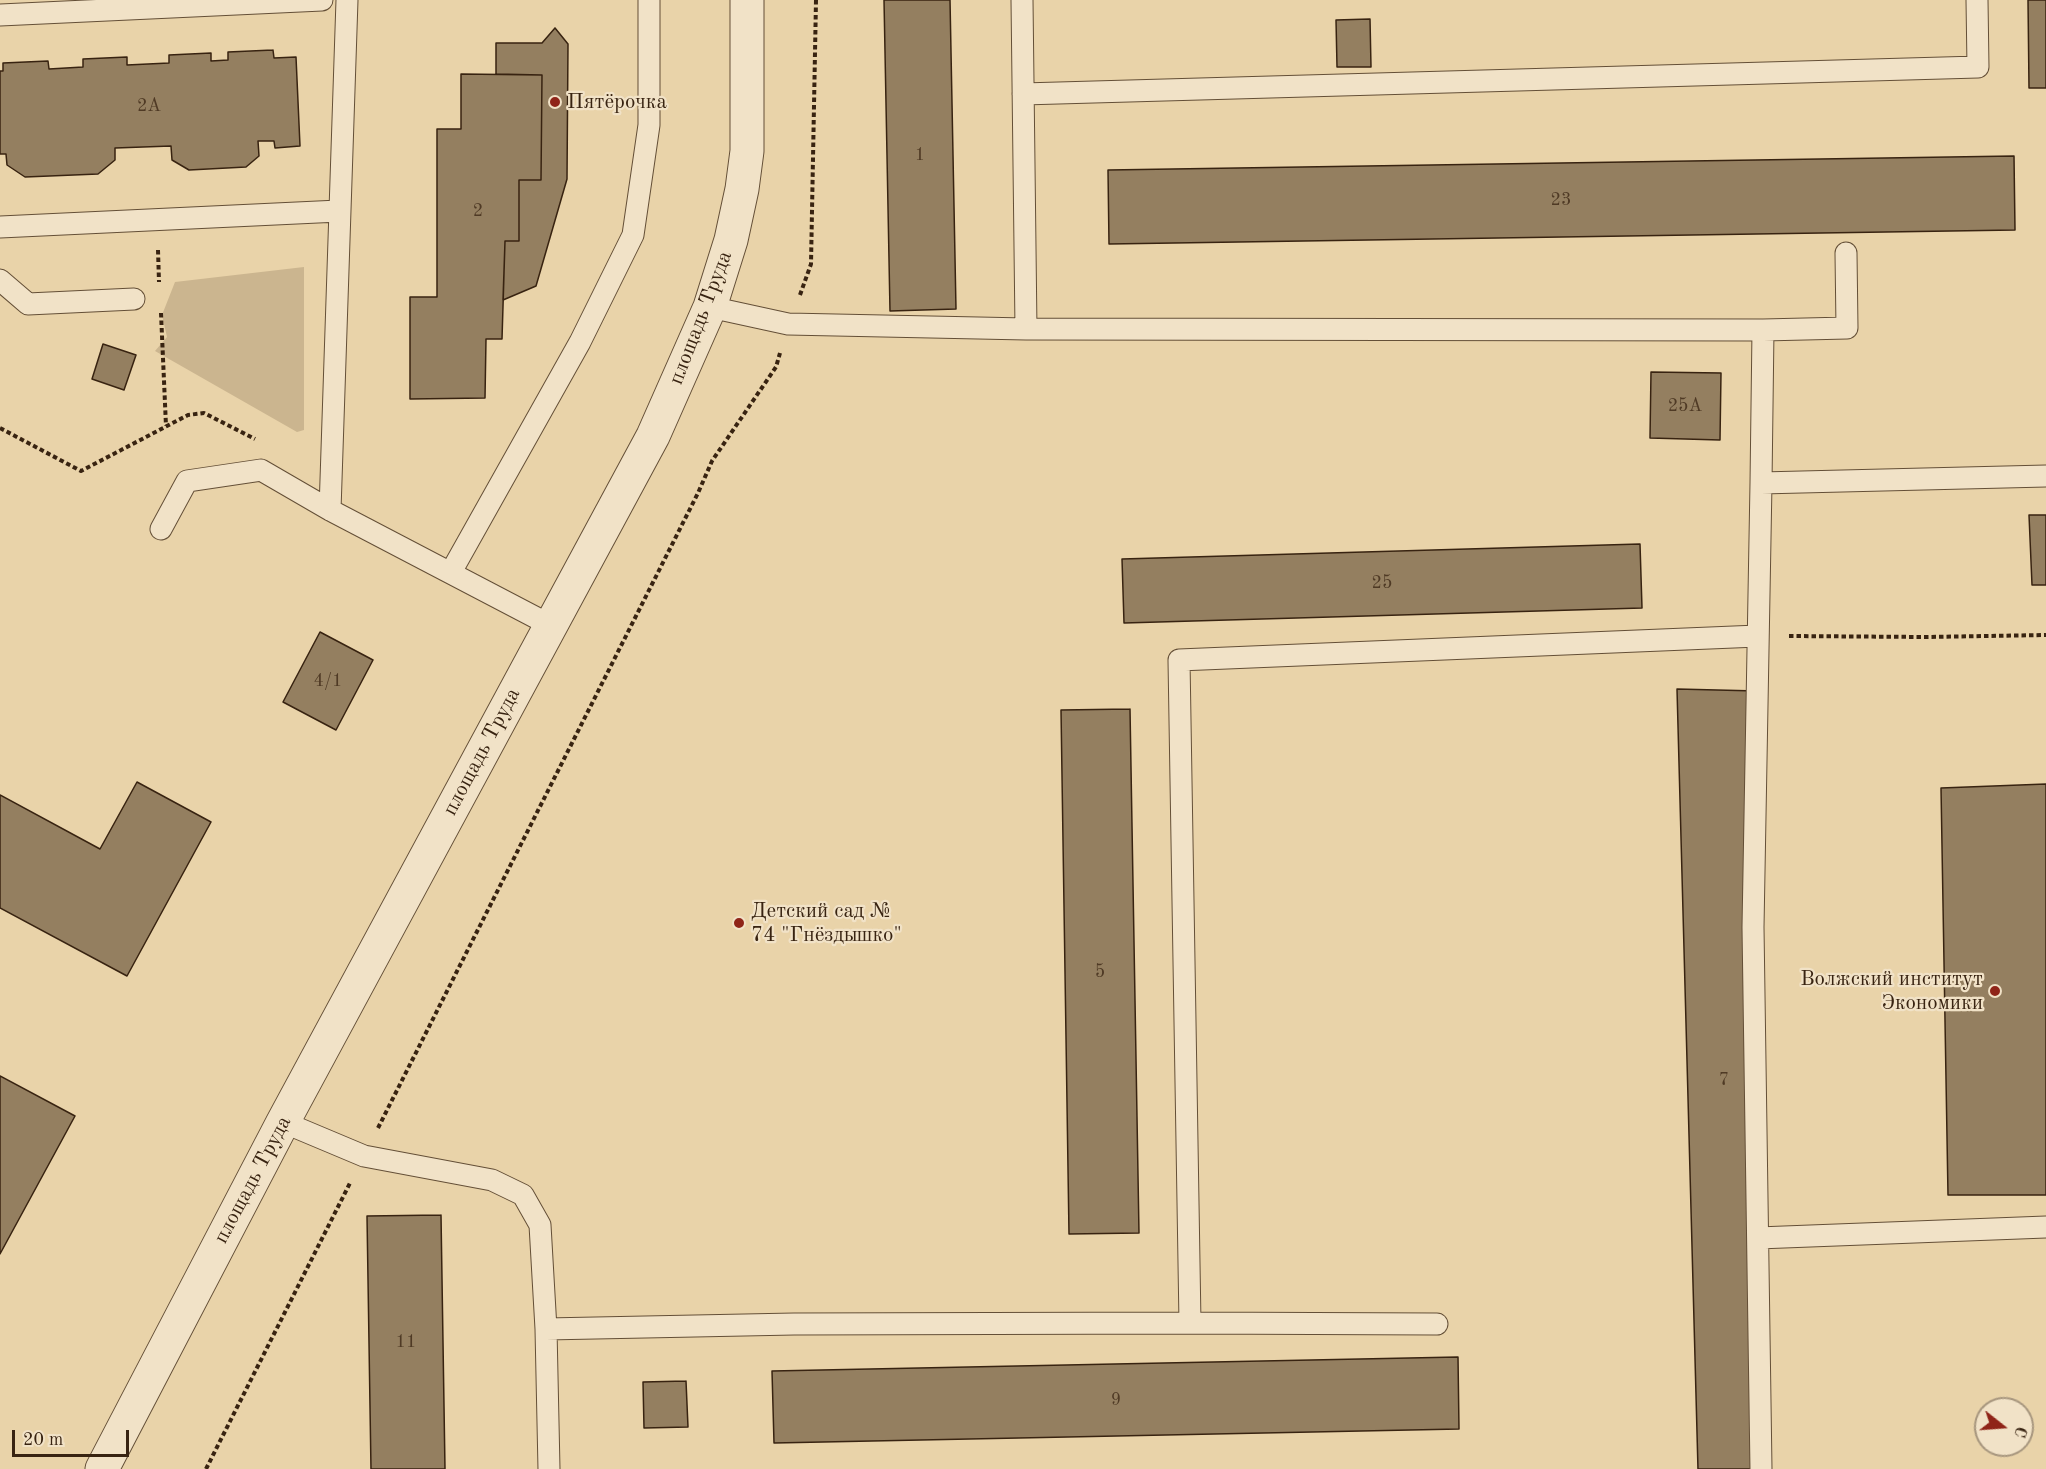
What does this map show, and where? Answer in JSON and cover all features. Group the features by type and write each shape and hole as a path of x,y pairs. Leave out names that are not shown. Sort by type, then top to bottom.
{"street":[{"name":"площадь Труда","path":"102,1469 283,1122 653,436 710,307 731,240 742,189 747,151 747,0"}],"lane":[{"path":"0,15 322,0"},
{"path":"330,510 346,0"},
{"path":"451,572 580,342 633,235 650,125 649,0"},
{"path":"1022,0 1026,329"},
{"path":"1023,94 1978,67 1977,0"},
{"path":"0,227 339,211"},
{"path":"710,307 788,324 1026,329 1762,330 1847,328 1846,254"},
{"path":"0,280 28,304 134,299"},
{"path":"1761,1469 1753,927 1762,330"},
{"path":"161,529 187,481 261,471 330,510 550,625"},
{"path":"1761,483 2046,476"},
{"path":"1190,1323 1179,660 1758,636"},
{"path":"283,1122 364,1156 492,1180 524,1195 540,1225 546,1329 549,1469"},
{"path":"1758,1238 2046,1227"},
{"path":"546,1329 794,1324 1437,1324"}],"path":[{"path":"206,1469 698,493 712,461 776,367 788,324 811,264 816,0"},
{"path":"157,220 160,288"},
{"path":"161,311 166,426"},
{"path":"0,428 81,471 188,415 204,413 256,440"},
{"path":"1758,636 2046,635"}],"shaded area":[{"path":"304,267 304,430 297,432 155,351 167,337 162,315 175,282"}],"building":[{"path":"884,0 950,0 956,309 890,311"},
{"path":"2028,0 2046,0 2046,88 2029,88"},
{"path":"1370,19 1371,67 1337,67 1336,20"},
{"path":"555,28 568,44 567,179 536,286 503,300 505,241 519,241 519,180 541,180 542,75 496,74 496,43 542,43"},
{"path":"273,50 274,58 296,57 300,146 275,148 274,141 258,141 259,156 246,167 189,170 172,160 171,146 115,148 115,160 98,174 25,177 7,165 6,154 0,154 0,71 3,71 3,63 48,61 49,69 83,67 83,59 127,57 127,65 169,63 169,55 211,53 211,61 228,60 228,52"},
{"path":"461,74 542,75 541,180 519,180 519,241 505,241 502,339 486,339 485,398 410,399 410,297 437,297 437,129 461,129"},
{"path":"2014,156 2015,230 1109,244 1108,170"},
{"path":"103,344 136,355 124,390 92,379"},
{"path":"1651,372 1721,373 1720,440 1650,438"},
{"path":"2029,515 2046,515 2046,585 2032,585"},
{"path":"1640,544 1642,608 1124,623 1122,559"},
{"path":"320,632 373,660 336,730 283,702"},
{"path":"1677,689 1757,691 1763,1469 1698,1469"},
{"path":"1130,709 1139,1233 1069,1234 1061,710"},
{"path":"137,782 211,822 127,976 0,908 0,795 100,849"},
{"name":"Волжский институт Экономики","path":"2046,784 2046,1195 1948,1195 1941,788"},
{"path":"0,1076 75,1116 0,1254"},
{"path":"441,1215 445,1469 371,1469 367,1216"},
{"path":"1458,1357 1459,1429 774,1443 772,1371"},
{"path":"686,1381 688,1427 644,1428 643,1382"}],"place":[{"name":"Пятёрочка","path":"555,102"},
{"name":"Детский сад № 74 \"Гнёздышко\"","path":"739,923"},
{"name":"Волжский институт Экономики","path":"1995,991"}]}
